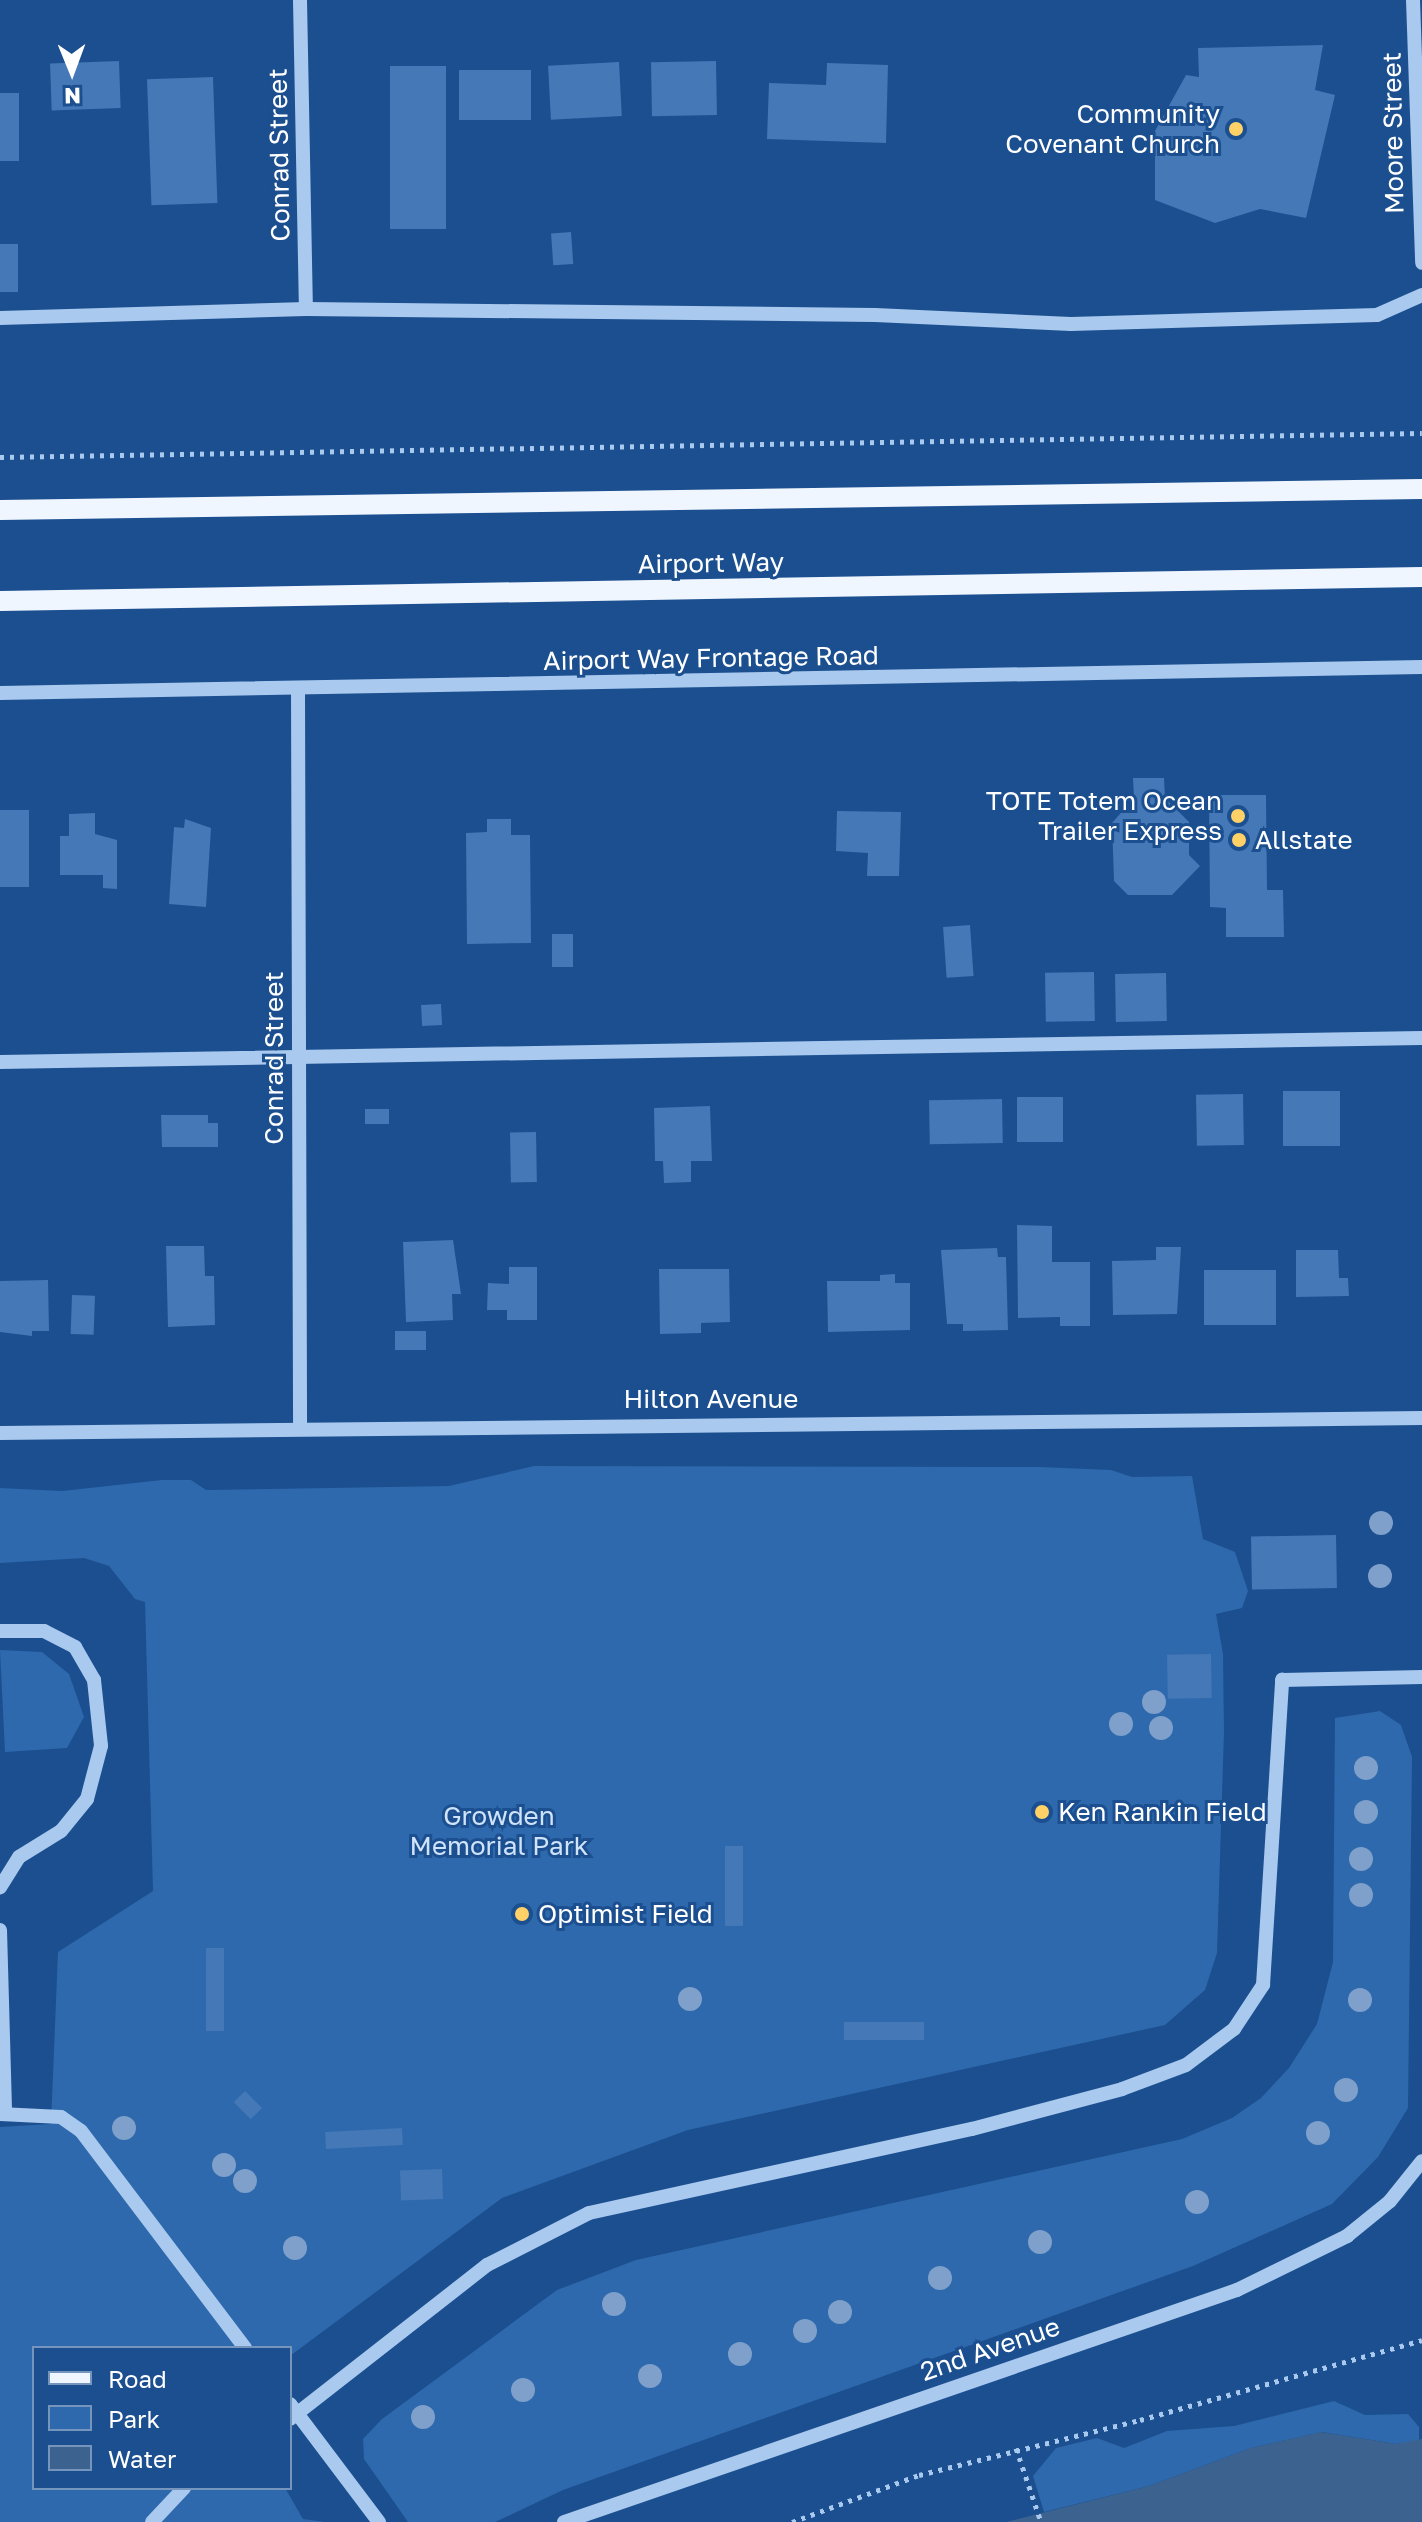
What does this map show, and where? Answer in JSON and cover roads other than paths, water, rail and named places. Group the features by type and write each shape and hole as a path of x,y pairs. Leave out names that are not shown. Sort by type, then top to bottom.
{"main road":[{"path":"0,510 1422,489"},
{"name":"Airport Way","path":"0,601 1422,577"}],"street":[{"name":"Conrad Street","path":"300,0 306,309"},
{"name":"Moore Street","path":"1413,0 1422,263"},
{"path":"0,318 306,309 875,315 1071,324 1377,315 1422,295"},
{"name":"Airport Way Frontage Road","path":"0,693 298,690 1422,667"},
{"name":"Conrad Street","path":"298,690 300,1426"},
{"path":"0,1062 297,1060 1422,1038"},
{"name":"Hilton Avenue","path":"0,1433 300,1426 1422,1418"},
{"path":"0,1631 44,1631 75,1647 94,1680 101,1746 87,1799 61,1831 19,1857 0,1887"},
{"path":"379,2522 293,2413 487,2265 589,2213 972,2129 1122,2089 1186,2065 1234,2029 1263,1985 1282,1680 1422,1677"},
{"path":"0,1930 3,2114 61,2117 81,2131 243,2346"},
{"path":"1422,2161 1409,2180 1422,2189"},
{"name":"2nd Avenue","path":"564,2522 1237,2290 1347,2236 1409,2180"},
{"path":"152,2522 182,2490"}],"water":[{"path":"1321,2432 1396,2444 1422,2439 1422,2522 1006,2522 1149,2486 1251,2448"}],"place":[{"name":"Community Covenant Church","path":"1236,129"},
{"name":"TOTE Totem Ocean Trailer Express","path":"1238,816"},
{"name":"Allstate","path":"1239,840"},
{"name":"Ken Rankin Field","path":"1042,1812"},
{"name":"Optimist Field","path":"522,1914"}],"park label":[{"name":"Growden Memorial Park","path":"499,1831"}]}
